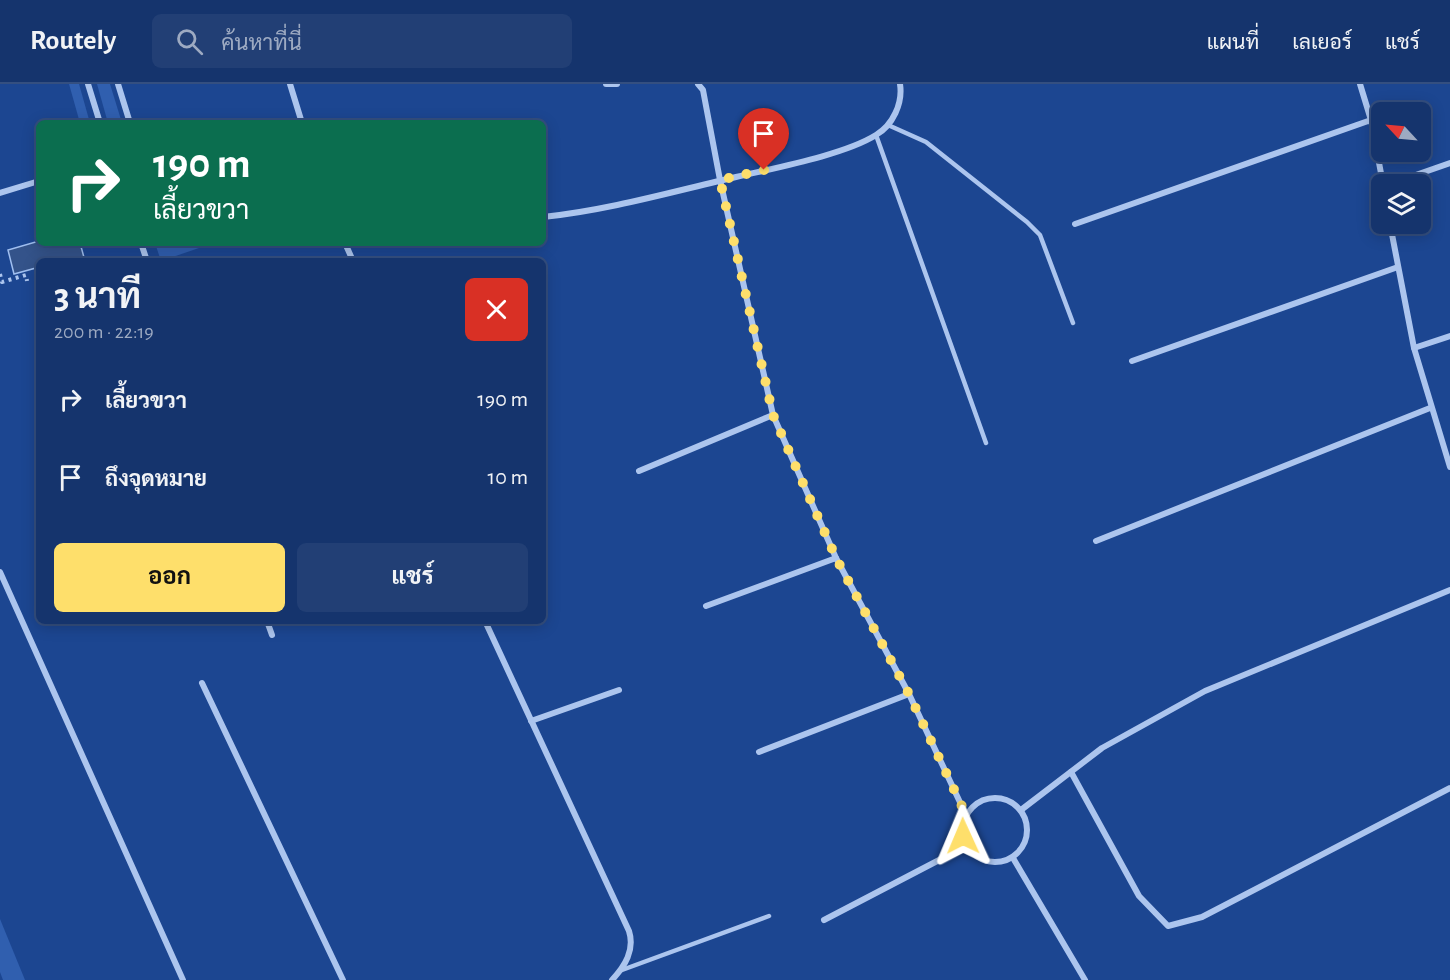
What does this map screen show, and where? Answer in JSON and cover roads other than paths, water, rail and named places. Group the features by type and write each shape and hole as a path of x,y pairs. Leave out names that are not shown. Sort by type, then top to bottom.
{"street":[{"path":"88,84 99,120"},
{"path":"118,84 129,120"},
{"path":"290,84 301,120"},
{"path":"606,84 617,84"},
{"path":"698,84 703,90 720,180 773,415 836,558 909,694 966,815"},
{"path":"546,217 592,212 786,165 876,135 888,125 897,110 900,84"},
{"path":"1074,224 1371,120 1360,84"},
{"path":"1419,174 1450,163"},
{"path":"0,193 36,182"},
{"path":"1392,234 1414,348 1430,408 1450,467"},
{"path":"1132,362 1398,267"},
{"path":"1414,348 1450,336"},
{"path":"1096,541 1430,408"},
{"path":"639,471 773,415"},
{"path":"706,606 836,558"},
{"path":"0,572 183,980"},
{"path":"1021,810 1102,748 1205,691 1450,590"},
{"path":"268,624 272,635"},
{"path":"486,624 629,931 631,950 622,970 612,980"},
{"path":"202,683 343,980"},
{"path":"531,721 619,690"},
{"path":"759,752 909,694"},
{"path":"1071,772 1138,896 1168,926 1202,917 1450,788"},
{"path":"992,798 1003,798 1021,810 1028,830 1026,841 1013,858 1003,862 981,861 966,846 962,826 972,807 992,798"},
{"path":"824,920 966,846"},
{"path":"1013,858 1082,979"}],"lane":[{"path":"888,125 926,142 1028,222 1040,235 1073,323"},
{"path":"876,135 986,443"},
{"path":"622,970 769,916"}]}
